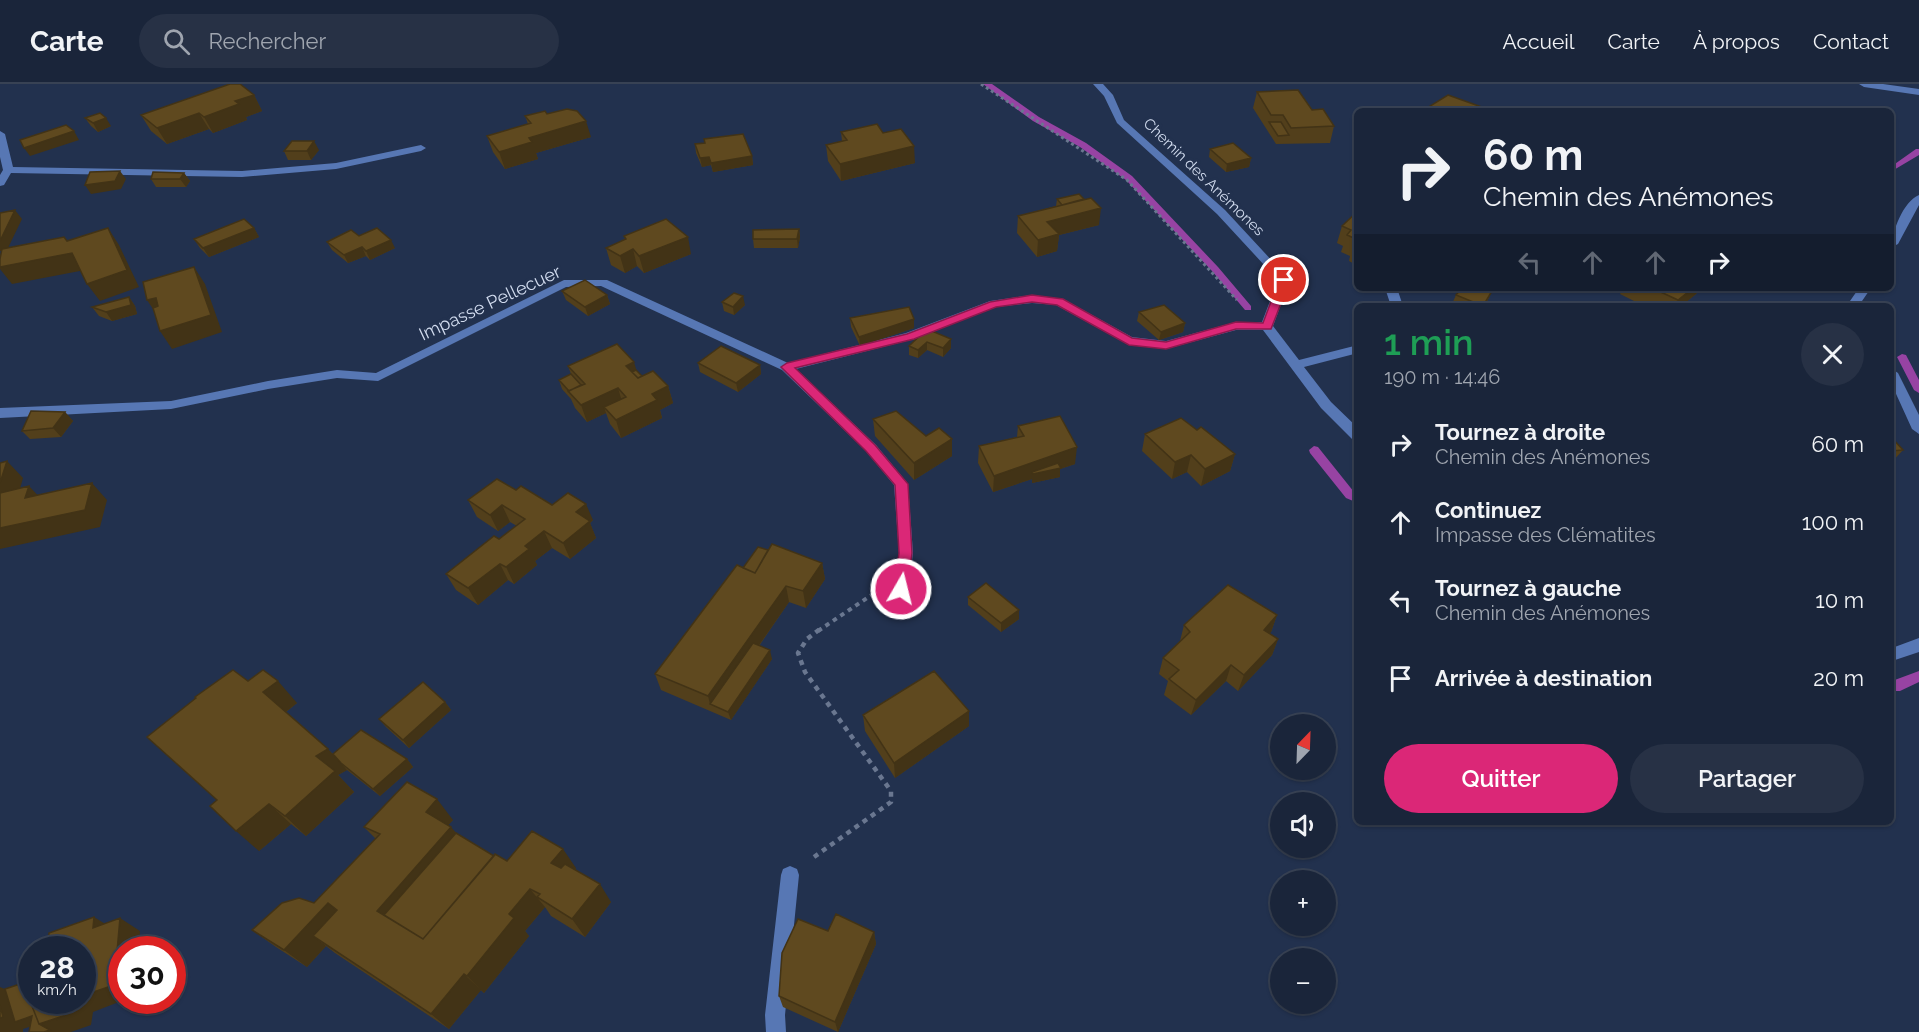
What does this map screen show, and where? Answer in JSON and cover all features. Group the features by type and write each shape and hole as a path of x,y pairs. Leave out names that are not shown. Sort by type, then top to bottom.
{"street":[{"name":"Chemin des Anémones","path":"1098,84 1108,95 1120,121 1221,212 1284,280 1267,326"},
{"path":"1864,84 1919,92"},
{"path":"0,134 8,170 0,183"},
{"path":"8,170 242,174 336,166 421,148"},
{"path":"1894,240 1908,213 1919,198"},
{"name":"Impasse Pellecuer","path":"0,413 171,405 268,385 337,374 378,376 564,284 603,282 787,367 871,448 901,484 906,553 901,589"},
{"path":"787,367 910,336 994,304 1032,299 1059,302 1129,341 1166,345 1236,326 1267,326 1326,405 1354,433"},
{"path":"1295,365 1354,350"},
{"path":"1894,377 1919,429"},
{"path":"1894,654 1919,645"},
{"path":"776,1032 775,1015 790,875"}],"path":[{"path":"981,84 1127,180 1235,298 1267,326"},
{"path":"790,875 891,802 891,791 804,672 798,653 807,639 867,596 901,589"}],"building":[{"path":"230,84 240,84 254,95 235,101 239,104 204,117 199,113 157,128 141,115"},
{"path":"1298,90 1312,110 1323,109 1334,126 1291,128 1283,115 1271,115 1257,92"},
{"path":"1448,95 1484,108 1435,108 1430,106"},
{"path":"567,109 577,111 586,121 529,138 532,142 499,152 487,136 531,123 525,116"},
{"path":"100,113 106,118 93,123 85,118"},
{"path":"1269,122 1281,122 1289,135 1278,136"},
{"path":"877,124 883,133 901,129 914,146 840,164 826,145 847,140 841,132"},
{"path":"66,125 74,131 24,148 20,140"},
{"path":"743,134 752,156 711,163 709,157 700,158 695,144 705,143 704,139"},
{"path":"292,141 314,141 307,151 284,151"},
{"path":"1233,143 1251,158 1227,164 1210,149"},
{"path":"120,171 115,181 85,185 90,172"},
{"path":"153,172 184,173 180,179 151,179"},
{"path":"1079,194 1084,199 1062,205 1057,199"},
{"path":"1091,198 1101,208 1047,222 1059,234 1038,240 1018,216"},
{"path":"15,210 0,241 0,213"},
{"path":"1354,215 1354,238 1347,235 1351,230 1342,226"},
{"path":"244,219 254,228 203,248 194,239"},
{"path":"666,219 688,237 639,256 633,249 620,256 606,248 626,239 624,236"},
{"path":"108,228 127,270 87,284 72,253 0,267 2,249 64,237 67,241"},
{"path":"377,228 391,240 366,251 362,247 344,255 327,242 351,230 359,236"},
{"path":"799,229 797,239 753,239 753,230"},
{"path":"194,267 211,315 160,331 153,308 158,306 156,298 147,300 143,282"},
{"path":"585,280 607,295 585,307 562,291"},
{"path":"1459,291 1492,291 1485,303 1476,303 1456,295"},
{"path":"1658,291 1689,291 1678,300"},
{"path":"734,293 743,296 733,307 722,302"},
{"path":"129,297 131,305 106,312 92,307"},
{"path":"1164,305 1185,323 1161,332 1139,312"},
{"path":"909,307 914,319 859,337 850,318"},
{"path":"927,329 951,339 943,348 927,342 918,350 909,346"},
{"path":"617,344 634,362 626,366 638,378 653,371 668,386 652,394 657,400 616,420 604,407 626,397 618,388 581,405 568,391 585,384 568,366"},
{"path":"721,346 760,365 736,383 698,363"},
{"path":"636,370 642,376 638,378 632,372"},
{"path":"571,374 581,385 569,391 559,380"},
{"path":"31,411 65,412 53,428 22,431"},
{"path":"896,411 926,436 939,428 952,439 914,463 873,419"},
{"path":"1060,416 1077,447 994,476 979,446 1024,436 1018,426"},
{"path":"1181,418 1197,430 1201,427 1235,454 1205,469 1191,455 1175,462 1145,434"},
{"path":"1894,440 1903,450 1894,451"},
{"path":"7,461 0,483 0,463"},
{"path":"1058,463 1061,468 1033,474 1032,472"},
{"path":"497,479 516,490 521,486 552,505 568,493 586,504 576,512 590,521 563,543 544,531 525,546 529,549 506,567 500,564 468,588 446,574 494,536 499,539 525,519 502,505 490,515 468,500"},
{"path":"92,483 85,510 0,528 0,493 29,486 25,498"},
{"path":"772,544 822,563 803,591 786,586 708,696 655,674 737,565 755,573"},
{"path":"758,547 768,550 755,573 743,568"},
{"path":"986,583 1019,610 1001,623 968,597"},
{"path":"1228,585 1277,615 1264,630 1278,639 1244,675 1231,665 1196,700 1169,679 1179,670 1163,658 1190,632 1184,625"},
{"path":"753,643 770,650 728,712 710,704"},
{"path":"233,670 248,681 263,670 278,681 263,692 328,749 316,756 335,771 285,816 269,804 236,831 210,806 217,800 147,737 195,697"},
{"path":"934,671 969,711 894,763 863,715"},
{"path":"423,682 445,702 403,740 379,719"},
{"path":"361,730 407,759 373,789 333,754"},
{"path":"407,782 437,799 426,812 451,827 377,911 423,939 495,854 507,861 532,831 563,849 551,863 561,868 565,864 600,884 572,919 537,897 540,894 530,889 509,914 514,918 467,976 464,974 431,1014 313,936 337,910 328,903 284,950 252,930 282,903 299,898 314,903 380,834 364,827"},
{"path":"456,833 494,856 423,939 384,915"},
{"path":"836,914 874,932 835,1022 779,996 782,953 798,919 828,931"},
{"path":"94,917 93,928 120,918 118,936 108,936 108,987 96,991 96,936 49,936 49,933"},
{"path":"18,985 18,1014 35,1014 39,1024 50,1030 29,1032 32,1016 15,1022 5,989"},
{"path":"35,1014 69,1014 39,1024"}],"waterway":[{"path":"987,84 1036,119 1083,145 1129,178 1215,269 1248,308"},
{"path":"1894,168 1919,151"},
{"path":"1902,357 1919,390"},
{"path":"1314,450 1354,497"},
{"path":"1894,686 1919,676"}],"route":[{"path":"901,589 906,553 901,484 871,448 787,367 910,336 994,304 1032,299 1059,302 1129,341 1166,345 1236,326 1267,326 1284,280"}]}
